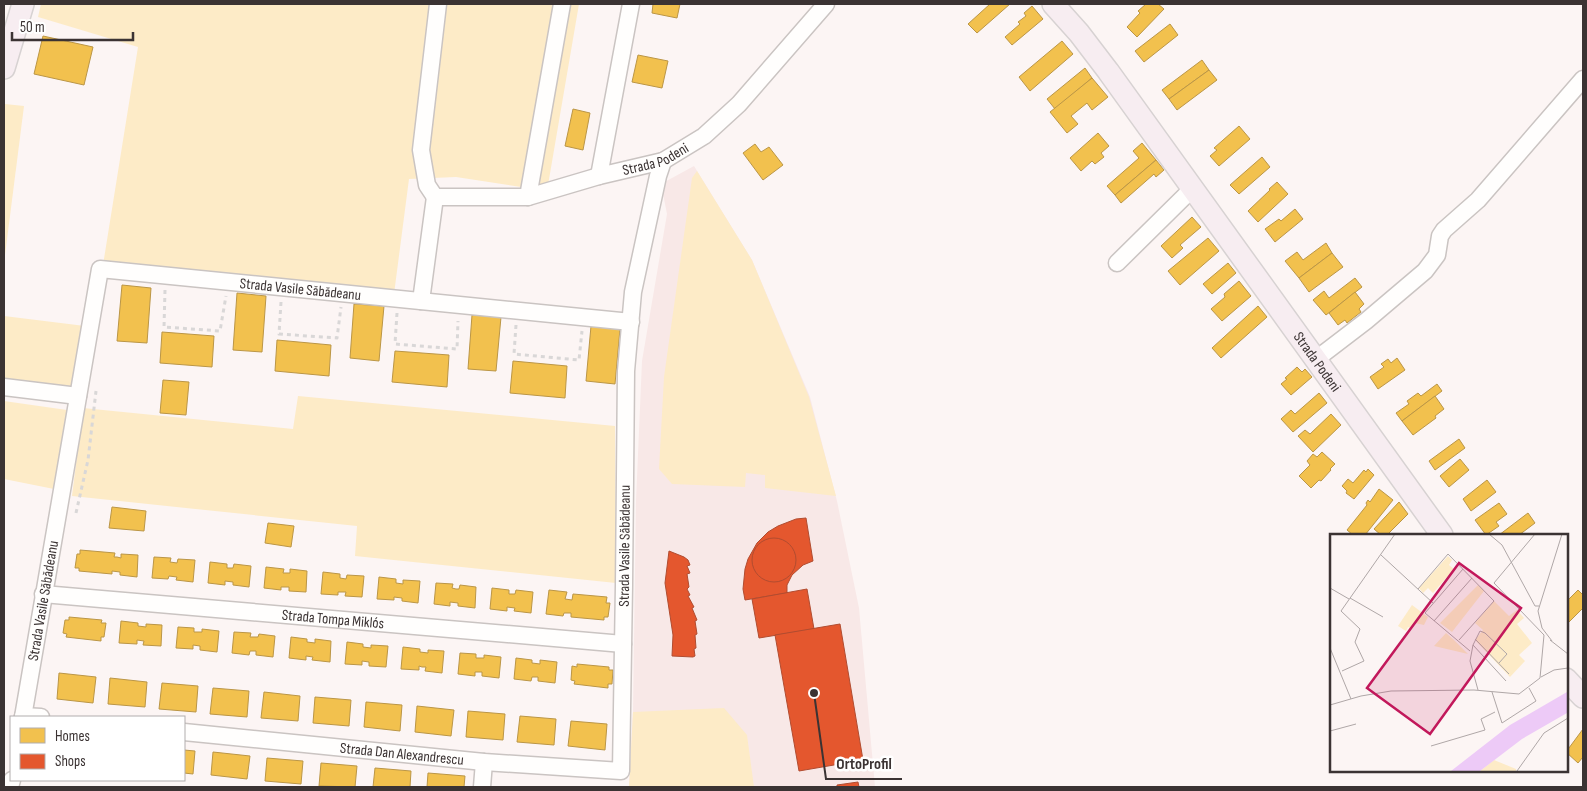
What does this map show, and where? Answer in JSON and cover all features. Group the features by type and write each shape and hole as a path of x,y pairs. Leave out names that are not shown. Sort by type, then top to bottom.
{"main road":[{"path":"4,68 9,29 23,4"},
{"name":"Strada Podeni","path":"1053,4 1078,32 1108,71 1441,534"},
{"path":"1567,680 1583,697"}],"street":[{"path":"420,301 435,197 427,184 421,150 438,4"},
{"path":"528,197 562,4"},
{"name":"Strada Podeni","path":"631,4 599,176 663,161 704,136 739,104 826,4"},
{"path":"1316,360 1425,271 1437,255 1440,236 1444,230 1478,200 1583,79"},
{"name":"Strada Vasile Săbădeanu","path":"620,771 626,371 633,292 658,176 663,161"},
{"path":"435,197 528,197 599,176"},
{"path":"1117,263 1192,189"},
{"name":"Strada Vasile Săbădeanu","path":"23,716 100,269 630,322"},
{"path":"4,387 78,396"},
{"name":"Strada Tompa Miklós","path":"44,594 623,644"},
{"name":"Strada Dan Alexandrescu","path":"185,732 484,762 620,771"},
{"path":"482,787 484,762"}],"path":[{"path":"165,289 164,327 220,331 226,295"},
{"path":"281,299 279,334 337,338 342,305"},
{"path":"397,310 394,344 457,349 458,316"},
{"path":"516,321 514,354 579,360 582,328"},
{"path":"76,514 88,460 97,395 96,387"}],"shaded area":[{"path":"41,4 579,4 547,191 456,177 409,179 394,294 103,265 138,47 38,17"},
{"path":"5,104 24,106 4,263 4,114"},
{"path":"694,166 752,260 810,397 837,501 859,608 875,787 629,787 633,712 636,501 642,361 667,214 661,184"},
{"path":"697,171 752,260 809,397 836,496 765,488 765,475 746,473 745,487 672,484 659,469 664,377 692,178"},
{"path":"4,316 85,326 73,389 4,378"},
{"path":"298,396 615,426 616,583 355,556 357,526 72,496 83,408 293,429"},
{"path":"4,401 67,410 54,489 4,479"},
{"path":"724,708 747,735 754,787 629,787 633,712"}],"building: Homes":[{"path":"653,4 680,4 677,18 652,13"},
{"path":"990,4 1010,4 977,33 968,24"},
{"path":"1146,4 1158,4 1164,9 1137,37 1127,27 1140,13 1138,11"},
{"path":"1032,6 1043,19 1012,45 1005,37 1020,24 1018,22 1026,16 1024,13"},
{"path":"1170,24 1178,35 1144,62 1135,51"},
{"path":"43,36 93,47 84,85 34,74"},
{"path":"1062,41 1073,54 1030,91 1019,77"},
{"path":"638,55 668,61 662,88 632,82"},
{"path":"1202,60 1209,70 1169,99 1162,90"},
{"path":"1085,68 1092,78 1055,109 1047,99"},
{"path":"1209,70 1217,80 1177,110 1169,99"},
{"path":"1092,78 1108,97 1092,110 1087,103 1071,116 1078,124 1067,133 1050,112"},
{"path":"573,109 590,113 583,150 565,146"},
{"path":"1239,126 1250,139 1219,166 1210,156 1217,150 1214,148"},
{"path":"1098,133 1109,146 1101,153 1104,157 1095,164 1092,161 1081,171 1070,158"},
{"path":"1142,143 1156,160 1115,195 1107,186 1139,158 1133,151"},
{"path":"755,144 761,152 769,147 783,165 763,180 743,153"},
{"path":"1262,157 1270,167 1239,194 1230,185"},
{"path":"1156,160 1164,170 1156,177 1154,174 1121,203 1115,195"},
{"path":"1277,182 1288,194 1258,222 1248,211"},
{"path":"1295,209 1303,219 1275,242 1265,229 1279,219 1281,221"},
{"path":"1192,217 1201,227 1180,245 1183,248 1172,258 1161,246"},
{"path":"1208,238 1219,251 1180,285 1168,271"},
{"path":"1326,243 1332,253 1299,278 1285,261 1297,252 1303,260"},
{"path":"1332,253 1343,267 1309,292 1299,278"},
{"path":"1228,263 1236,273 1212,294 1203,284"},
{"path":"1355,278 1362,287 1326,315 1313,300 1324,291 1329,298"},
{"path":"1239,281 1251,296 1222,321 1211,309"},
{"path":"122,285 151,288 147,343 117,341"},
{"path":"1355,292 1364,304 1359,309 1361,312 1347,323 1345,320 1338,325 1329,313"},
{"path":"237,293 266,296 262,352 233,350"},
{"path":"354,304 384,306 379,361 350,358"},
{"path":"1258,306 1267,317 1221,358 1212,348"},
{"path":"472,315 501,317 496,371 468,369"},
{"path":"591,326 620,329 615,384 586,381"},
{"path":"162,332 214,336 212,367 160,363"},
{"path":"277,340 331,345 329,376 275,371"},
{"path":"395,351 449,355 447,387 392,382"},
{"path":"1397,358 1405,370 1378,389 1370,377 1384,367 1381,364 1388,359 1391,363"},
{"path":"513,361 567,366 565,398 510,393"},
{"path":"1297,367 1302,372 1305,369 1312,377 1291,395 1281,384"},
{"path":"163,380 189,382 186,415 160,413"},
{"path":"1437,384 1442,391 1402,421 1396,413 1409,404 1407,401 1418,393 1421,396"},
{"path":"1319,393 1327,403 1293,432 1281,419 1291,410 1295,414"},
{"path":"1435,396 1444,409 1435,416 1436,418 1413,435 1402,421"},
{"path":"1331,414 1341,425 1313,452 1298,436 1305,430 1310,434"},
{"path":"1459,439 1465,448 1435,470 1429,461"},
{"path":"1322,452 1335,464 1321,481 1319,480 1311,488 1299,476 1310,465 1307,461 1313,454 1317,457"},
{"path":"1460,459 1469,470 1449,487 1440,476"},
{"path":"1368,469 1374,475 1354,499 1346,493 1347,491 1342,486 1348,479 1353,483 1364,470 1366,472"},
{"path":"1487,480 1496,492 1471,511 1463,499"},
{"path":"1379,489 1393,500 1366,534 1352,534 1347,530 1367,505 1368,500 1370,502"},
{"path":"1399,502 1408,514 1388,534 1380,534 1374,529"},
{"path":"1499,503 1507,514 1496,522 1499,526 1487,534 1485,534 1475,520"},
{"path":"112,507 146,511 144,531 109,528"},
{"path":"1528,513 1535,523 1520,534 1500,534"},
{"path":"268,523 294,526 291,547 265,543"},
{"path":"80,550 115,553 114,557 121,558 121,554 138,555 137,577 120,575 120,572 112,571 112,574 79,571 79,568 75,568 77,554 80,554"},
{"path":"154,557 171,558 170,562 177,563 178,559 195,560 193,582 176,580 177,577 169,576 168,579 152,578"},
{"path":"210,562 227,564 227,568 233,568 234,564 251,566 249,587 233,585 233,582 225,581 225,585 208,583"},
{"path":"266,567 284,569 283,573 290,573 290,569 307,571 306,592 289,591 289,587 281,587 281,590 264,588"},
{"path":"323,572 340,574 340,578 346,579 347,575 364,576 362,597 345,596 346,592 338,592 338,595 321,594"},
{"path":"379,577 396,579 396,583 403,584 403,580 420,581 418,603 402,601 402,598 394,597 394,600 377,599"},
{"path":"436,583 453,584 452,588 456,589 459,589 460,585 476,587 475,608 458,606 458,603 450,602 450,606 434,604"},
{"path":"492,588 509,590 509,594 515,594 516,590 533,592 531,613 514,611 515,608 507,607 507,611 490,609"},
{"path":"549,590 567,592 565,599 572,600 573,594 607,597 606,603 610,603 608,617 604,617 604,620 571,617 571,613 564,613 563,616 546,614"},
{"path":"1578,590 1583,595 1583,608 1567,624 1567,601"},
{"path":"69,617 102,620 101,623 106,623 104,637 101,637 101,641 66,637 67,634 63,633 65,620 69,620"},
{"path":"121,621 138,623 138,626 146,627 146,624 162,625 161,646 143,645 144,641 137,640 137,644 119,643"},
{"path":"178,627 194,628 194,632 202,632 202,629 219,631 217,652 200,650 200,646 193,645 193,649 176,648"},
{"path":"234,632 251,633 250,637 258,637 259,634 275,636 273,657 256,655 256,651 250,651 249,655 232,653"},
{"path":"291,637 307,639 307,642 315,643 315,639 331,641 330,662 312,660 313,657 306,656 306,660 289,658"},
{"path":"347,642 363,644 363,647 371,648 371,645 388,646 386,667 369,666 369,662 362,661 362,665 345,664"},
{"path":"403,647 420,649 420,652 428,653 428,650 444,651 442,673 425,671 426,667 419,666 419,670 401,669"},
{"path":"460,653 476,654 476,658 484,658 484,655 501,657 499,678 482,676 482,672 475,672 475,676 458,674"},
{"path":"516,658 532,660 532,663 540,664 540,660 557,662 555,683 538,681 538,677 532,677 531,681 514,679"},
{"path":"577,664 609,667 609,670 613,670 612,684 608,684 608,688 574,684 575,681 571,680 572,666 577,667"},
{"path":"59,673 96,677 93,703 57,699"},
{"path":"110,678 147,682 145,707 108,704"},
{"path":"162,683 198,686 196,712 159,709"},
{"path":"213,688 249,691 247,717 210,714"},
{"path":"264,692 300,696 298,721 261,718"},
{"path":"315,697 351,700 349,726 313,723"},
{"path":"366,702 402,705 400,731 364,727"},
{"path":"417,706 454,710 451,736 415,732"},
{"path":"468,711 505,714 503,740 466,737"},
{"path":"520,716 556,719 554,745 517,742"},
{"path":"571,721 607,724 605,750 568,746"},
{"path":"1583,729 1583,757 1578,763 1567,753"},
{"path":"185,750 195,751 193,774 185,773"},
{"path":"213,752 250,756 247,779 211,775"},
{"path":"267,758 303,761 301,784 265,781"},
{"path":"321,763 357,766 355,787 319,786"},
{"path":"375,768 411,771 410,787 373,787"},
{"path":"428,773 465,776 464,787 427,787"}],"building: Shops":[{"path":"806,518 813,561 803,565 792,575 787,585 787,593 745,600 743,589 745,569 757,543 768,532 778,526 796,519"},
{"path":"778,538 790,544 795,551 795,569 790,576 783,581 770,582 762,579 755,572 752,556 755,548 762,541"},
{"path":"669,551 684,557 690,565 687,566 690,573 687,574 689,587 687,589 697,620 695,621 697,634 695,635 696,648 694,649 695,656 693,657 672,656 673,635 665,583"},
{"path":"807,589 814,629 759,638 752,599"},
{"path":"840,624 863,760 799,771 775,635"},
{"path":"858,782 859,787 837,787 837,785"}],"place":[{"name":"OrtoProfil","path":"814,693"}]}
